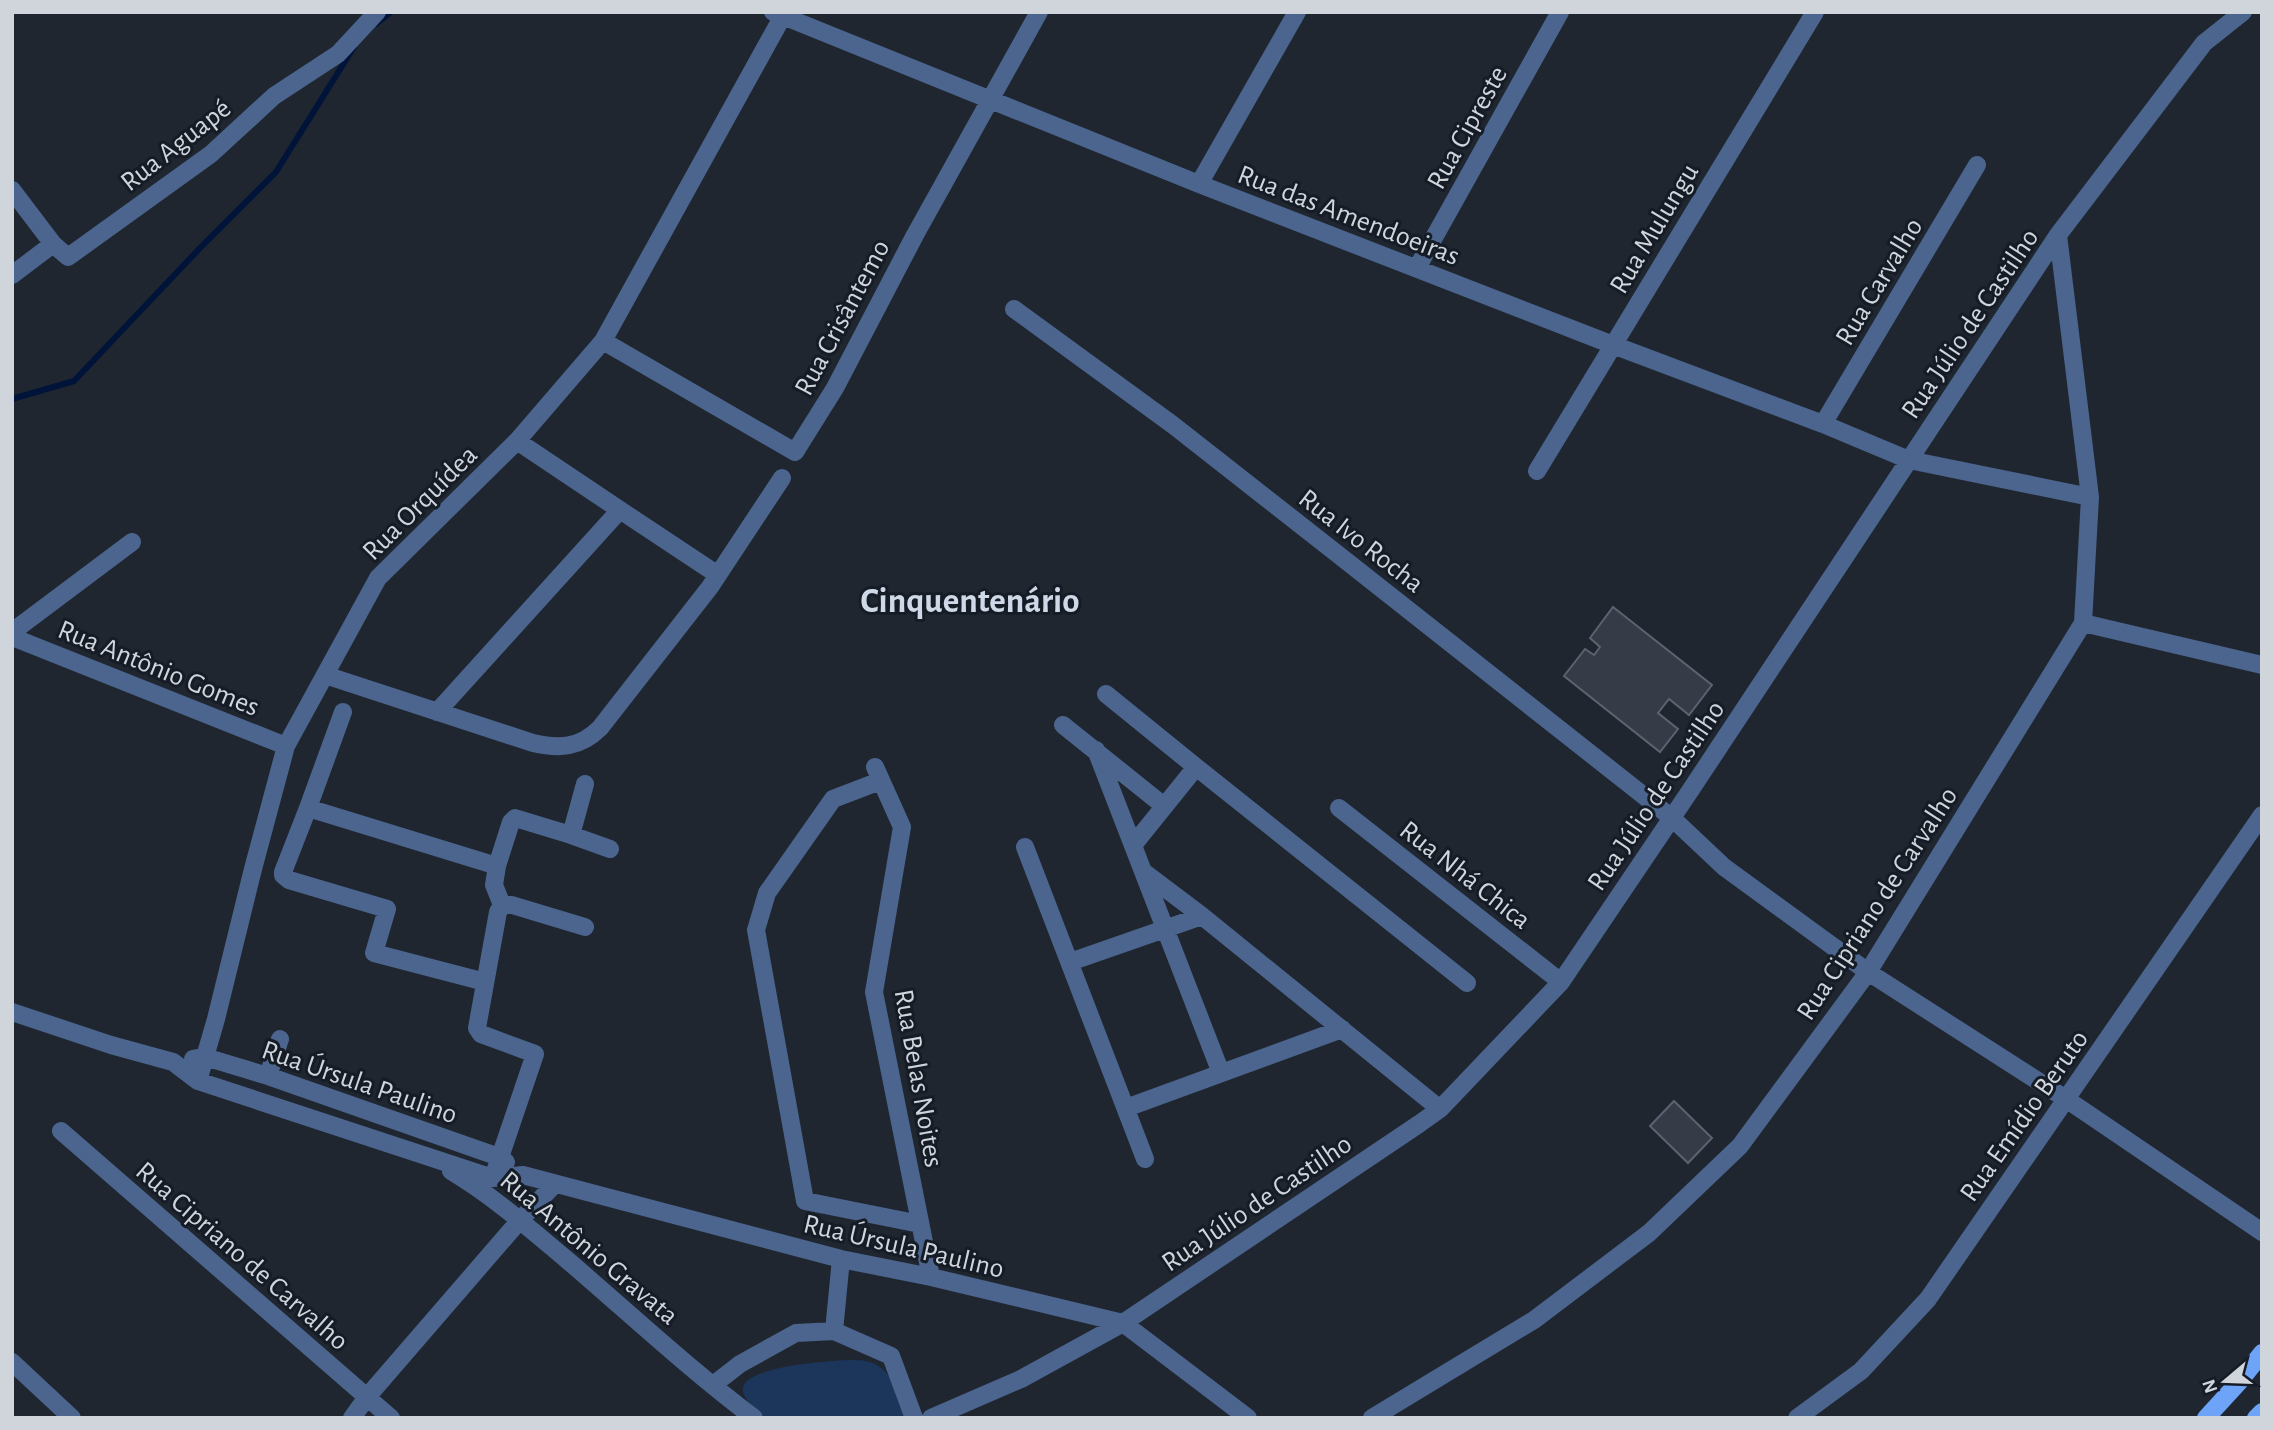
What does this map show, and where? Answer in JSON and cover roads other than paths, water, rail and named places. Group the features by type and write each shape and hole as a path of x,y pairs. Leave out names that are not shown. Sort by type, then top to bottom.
{"main road":[{"path":"2206,1418 2262,1353"},
{"path":"2256,1418 2262,1412"}],"street":[{"name":"Rua Aguapé","path":"53,244 68,257 211,154 274,96 338,54 377,12"},
{"name":"Rua Crisântemo","path":"603,341 795,452 835,388 989,99 1039,12"},
{"path":"1199,184 1297,12"},
{"name":"Rua Cipreste","path":"1417,268 1560,12"},
{"name":"Rua Mulungu","path":"1537,471 1815,12"},
{"name":"Rua Júlio de Castilho","path":"932,1418 1021,1379 1123,1323 1440,1109 1561,982 2058,235 2204,43 2242,12"},
{"name":"Rua das Amendoeiras","path":"780,14 1199,184 1823,424 1909,460 2090,497"},
{"name":"Rua Orquídea","path":"198,1081 286,746 378,578 517,441 603,341 780,14"},
{"name":"Rua Carvalho","path":"1823,424 1977,165"},
{"path":"12,190 53,244 12,275"},
{"name":"Rua Cipriano de Carvalho","path":"1372,1418 1534,1320 1649,1233 1740,1146 1868,972 2083,623 2090,497 2058,235"},
{"name":"Rua Ivo Rocha","path":"1014,309 1173,425 1671,818 1724,867 1868,972 2066,1099 2262,1232"},
{"path":"517,441 718,575"},
{"path":"325,675 546,746 561,747 583,741 600,728 718,575 782,478"},
{"path":"437,712 620,510"},
{"path":"12,634 132,542"},
{"path":"2083,623 2262,664"},
{"name":"Rua Antônio Gomes","path":"12,634 286,746"},
{"path":"1106,694 1467,984"},
{"path":"343,712 283,875 289,880 387,909 374,953 485,982"},
{"path":"1063,725 1164,806"},
{"path":"1096,750 1221,1073"},
{"path":"1133,844 1196,767"},
{"name":"Rua Belas Noites","path":"920,1224 805,1201 756,930 767,893 833,799 877,774 902,827 874,992 931,1278"},
{"path":"571,835 585,784"},
{"path":"308,808 498,866"},
{"name":"Rua Nhá Chica","path":"1339,808 1561,982"},
{"name":"Rua Emídio Beruto","path":"1797,1418 1861,1371 1928,1300 2262,815"},
{"path":"502,905 494,885 511,822 515,818 610,849"},
{"path":"1025,847 1145,1159"},
{"path":"1145,873 1440,1109"},
{"path":"493,1178 536,1054 478,1031 477,1024 498,912 502,905"},
{"path":"502,905 512,905 585,927"},
{"path":"1070,962 1202,916"},
{"name":"Rua Úrsula Paulino","path":"12,1012 111,1045 173,1062 198,1081 493,1178 523,1175"},
{"path":"1126,1108 1342,1029"},
{"path":"268,1076 280,1039"},
{"name":"Rua Úrsula Paulino","path":"173,1062 205,1057 268,1076 499,1157 523,1175 555,1184 841,1259 1123,1323 1248,1418"},
{"name":"Rua Cipriano de Carvalho","path":"61,1131 391,1418"},
{"name":"Rua Antônio Gravata","path":"428,1156 475,1186 520,1220 754,1418"},
{"path":"352,1418 367,1396 520,1220 555,1184"},
{"path":"834,1331 841,1259"},
{"path":"713,1385 740,1364 796,1333 834,1331 891,1356 914,1418"},
{"path":"12,1362 72,1418"}],"waterway":[{"path":"376,24 391,12"},
{"path":"12,399 74,381 276,172 354,47"}],"district":[{"name":"Cinquentenário","path":"970,600"}]}
